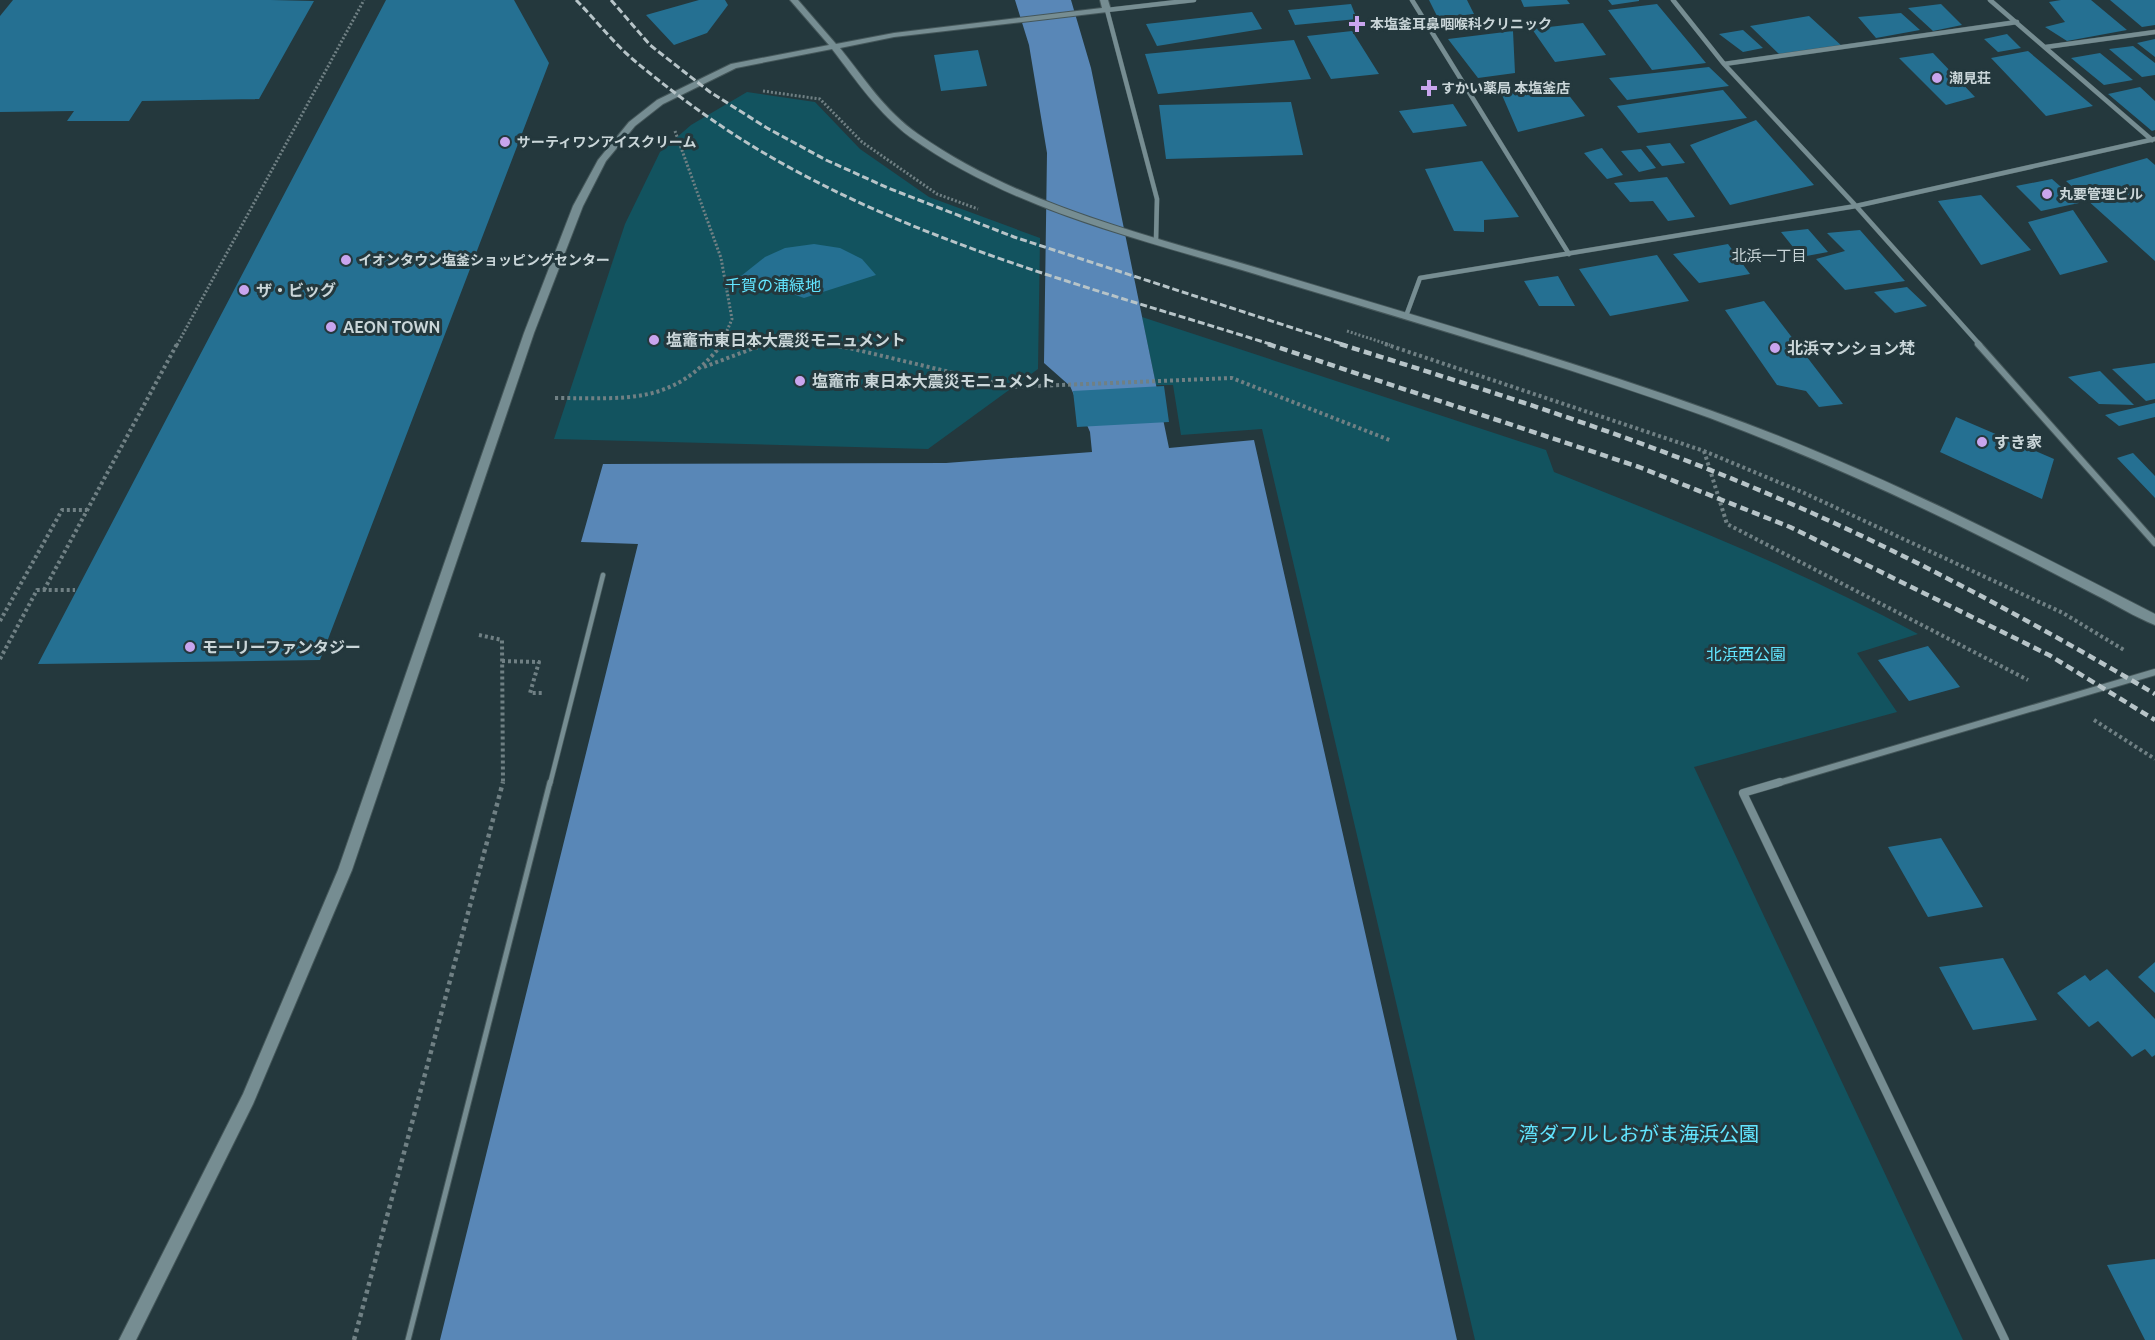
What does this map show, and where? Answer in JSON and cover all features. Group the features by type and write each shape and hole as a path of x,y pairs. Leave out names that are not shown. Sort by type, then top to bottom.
{"street":[{"path":"794,0 833,45 881,108 913,135 957,164 999,185 1040,202 1131,232 1406,316 1713,416 1886,486 2155,620"},
{"path":"1104,0 1157,199 1156,240"},
{"path":"127,1340 248,1099 345,870 530,333 578,206 602,160 632,124 660,102 711,76 747,62 894,35 1194,0"},
{"path":"1412,0 1569,254"},
{"path":"1673,0 1724,64 1856,206 2155,543"},
{"path":"1990,0 2154,140"},
{"path":"1724,64 2017,22"},
{"path":"2046,47 2155,32"},
{"path":"1406,316 1420,279 1856,206 2154,140"},
{"path":"2005,1340 1743,793 2155,672"}],"lane":[{"path":"408,1340 603,575"}],"path":[{"path":"44,590 364,0"},
{"path":"675,131 721,258 732,319 724,342 704,367"},
{"path":"1342,330 1704,451 1802,492 2063,613 2124,651"},
{"path":"555,398 630,398 665,391 704,367 754,348 801,341 849,348 1013,387 1232,378 1392,441"},
{"path":"1704,451 1727,524 2007,667 2062,699 2155,759"},
{"path":"0,621 62,510 87,510"},
{"path":"0,659 37,590 75,590"},
{"path":"354,1340 503,790 502,640 479,635"},
{"path":"502,661 539,662 530,693 543,693"}],"green space":[{"name":"千賀の浦緑地","path":"747,92 815,102 860,149 929,197 1040,238 1038,369 928,449 554,439 625,224 660,152 691,125"},
{"name":"湾ダフルしおがま海浜公園","path":"1142,317 1546,450 1554,472 1784,568 1918,634 1857,653 1897,712 1694,767 1963,1340 1475,1340 1262,429 1181,435 1173,385 1156,385"}],"shaded area":[{"path":"1015,0 1071,0 1091,68 1169,448 1254,440 1457,1340 440,1340 638,544 581,542 603,464 946,463 1092,452 1090,432 1070,386 1044,363 1047,153 1029,45"}],"building":[{"path":"13,0 314,1 259,99 142,101 129,121 67,121 74,111 0,112 0,16"},
{"name":"AEON TOWN","path":"386,0 514,0 549,63 320,660 38,664"},
{"path":"699,0 725,0 728,5 707,33 674,45 646,15"},
{"path":"1429,0 1467,0 1474,14 1438,18"},
{"path":"1521,0 1567,0 1570,4 1524,7"},
{"path":"1608,0 1639,0 1639,1 1612,5"},
{"path":"2091,0 2127,30 2067,41 2045,27 2065,22 2049,2"},
{"path":"2110,0 2155,0 2155,25 2142,27"},
{"path":"1351,4 1357,19 1295,25 1288,10"},
{"path":"1657,4 1706,63 1652,70 1608,10"},
{"path":"1941,4 1962,25 1933,31 1908,8"},
{"path":"1252,12 1262,29 1157,46 1146,24"},
{"path":"1901,13 1920,30 1876,38 1858,17"},
{"path":"1809,16 1843,47 1781,56 1750,26"},
{"path":"1583,23 1606,55 1555,62 1532,29"},
{"path":"1743,30 1763,48 1743,52 1719,34"},
{"path":"1352,31 1379,74 1331,79 1307,36"},
{"path":"1513,31 1515,73 1478,78 1448,39"},
{"path":"2007,34 2021,48 1998,52 1984,39"},
{"path":"2155,39 2155,57 2137,43"},
{"path":"1294,40 1311,79 1158,94 1145,54"},
{"path":"2133,46 2155,63 2155,75 2142,77 2109,49"},
{"path":"978,50 987,86 941,91 934,55"},
{"path":"2028,51 2093,106 2046,116 1991,58"},
{"name":"潮見荘","path":"1933,53 1975,97 1946,105 1899,58"},
{"path":"2100,53 2133,80 2104,85 2071,58"},
{"path":"1709,67 1729,86 1627,100 1609,78"},
{"path":"1557,80 1585,116 1518,132 1502,95"},
{"path":"2140,87 2155,101 2155,130 2152,131 2108,94"},
{"path":"1723,90 1747,118 1638,133 1617,106"},
{"path":"1291,102 1303,155 1166,159 1159,105"},
{"path":"1453,104 1467,126 1413,133 1399,111"},
{"path":"1756,120 1814,185 1730,205 1690,145"},
{"path":"1670,143 1685,163 1662,166 1646,146"},
{"path":"1602,148 1623,175 1607,179 1584,153"},
{"path":"1641,149 1656,168 1639,172 1621,151"},
{"path":"2147,158 2155,165 2155,261 2066,181"},
{"path":"1482,161 1519,217 1484,220 1484,232 1454,231 1425,169"},
{"path":"1667,177 1695,217 1668,221 1653,201 1630,202 1614,183"},
{"name":"丸要管理ビル","path":"2052,179 2079,203 2041,211 2016,186"},
{"path":"1981,195 2031,250 1981,265 1938,201"},
{"path":"2073,210 2108,262 2060,275 2028,222"},
{"path":"1808,229 1828,252 1801,257 1781,232"},
{"path":"1860,230 1905,281 1845,290 1816,259 1845,251 1827,233"},
{"path":"814,244 840,248 862,259 876,275 804,298 741,276 765,257 785,248"},
{"path":"1728,244 1750,274 1699,283 1673,254"},
{"path":"1657,255 1689,301 1610,316 1579,269"},
{"path":"1558,276 1575,306 1539,306 1524,281"},
{"path":"1907,287 1927,306 1895,313 1874,292"},
{"name":"北浜マンション梵","path":"1764,301 1843,404 1819,407 1806,391 1777,385 1725,310"},
{"path":"2155,363 2155,399 2146,401 2112,369"},
{"path":"2100,371 2134,405 2099,404 2068,377"},
{"path":"1164,386 1169,422 1077,427 1073,391"},
{"path":"2155,403 2155,417 2119,426 2105,415"},
{"path":"1956,417 2054,459 2042,499 1940,452"},
{"path":"2133,453 2155,476 2155,498 2117,458"},
{"path":"1928,646 1960,687 1909,701 1878,660"},
{"path":"1941,838 1983,907 1928,917 1888,847"},
{"path":"2003,958 2037,1020 1973,1030 1939,967"},
{"path":"2155,962 2155,993 2138,977"},
{"path":"2107,969 2155,1019 2155,1055 2152,1057 2145,1049 2132,1057 2098,1021 2089,1027 2057,993 2085,975 2090,981"},
{"path":"2155,1259 2155,1340 2145,1340 2107,1265"}],"railway":[{"path":"576,0 628,55 689,104 765,154 843,195 902,221 1024,267 1273,345"},
{"path":"611,0 650,45 710,92 767,128 826,160 888,188 1014,237 1345,345"},
{"path":"1268,344 1639,467 1790,527 2049,655 2155,720"},
{"path":"1340,344 1613,433 1773,496 1919,564 2062,640 2155,694"}],"place":[{"name":"本塩釜耳鼻咽喉科クリニック","path":"1357,24"},
{"name":"潮見荘","path":"1937,78"},
{"name":"すかい薬局 本塩釜店","path":"1429,88"},
{"name":"サーティワンアイスクリーム","path":"505,142"},
{"name":"丸要管理ビル","path":"2047,194"},
{"name":"イオンタウン塩釜ショッピングセンター","path":"346,260"},
{"name":"ザ・ビッグ","path":"244,290"},
{"name":"AEON TOWN","path":"331,327"},
{"name":"塩竈市東日本大震災モニュメント","path":"654,340"},
{"name":"北浜マンション梵","path":"1775,348"},
{"name":"塩竈市 東日本大震災モニュメント","path":"800,381"},
{"name":"すき家","path":"1982,442"},
{"name":"モーリーファンタジー","path":"190,647"}],"district":[{"name":"北浜一丁目","path":"1769,256"}],"park label":[{"name":"北浜西公園","path":"1746,654"}]}
